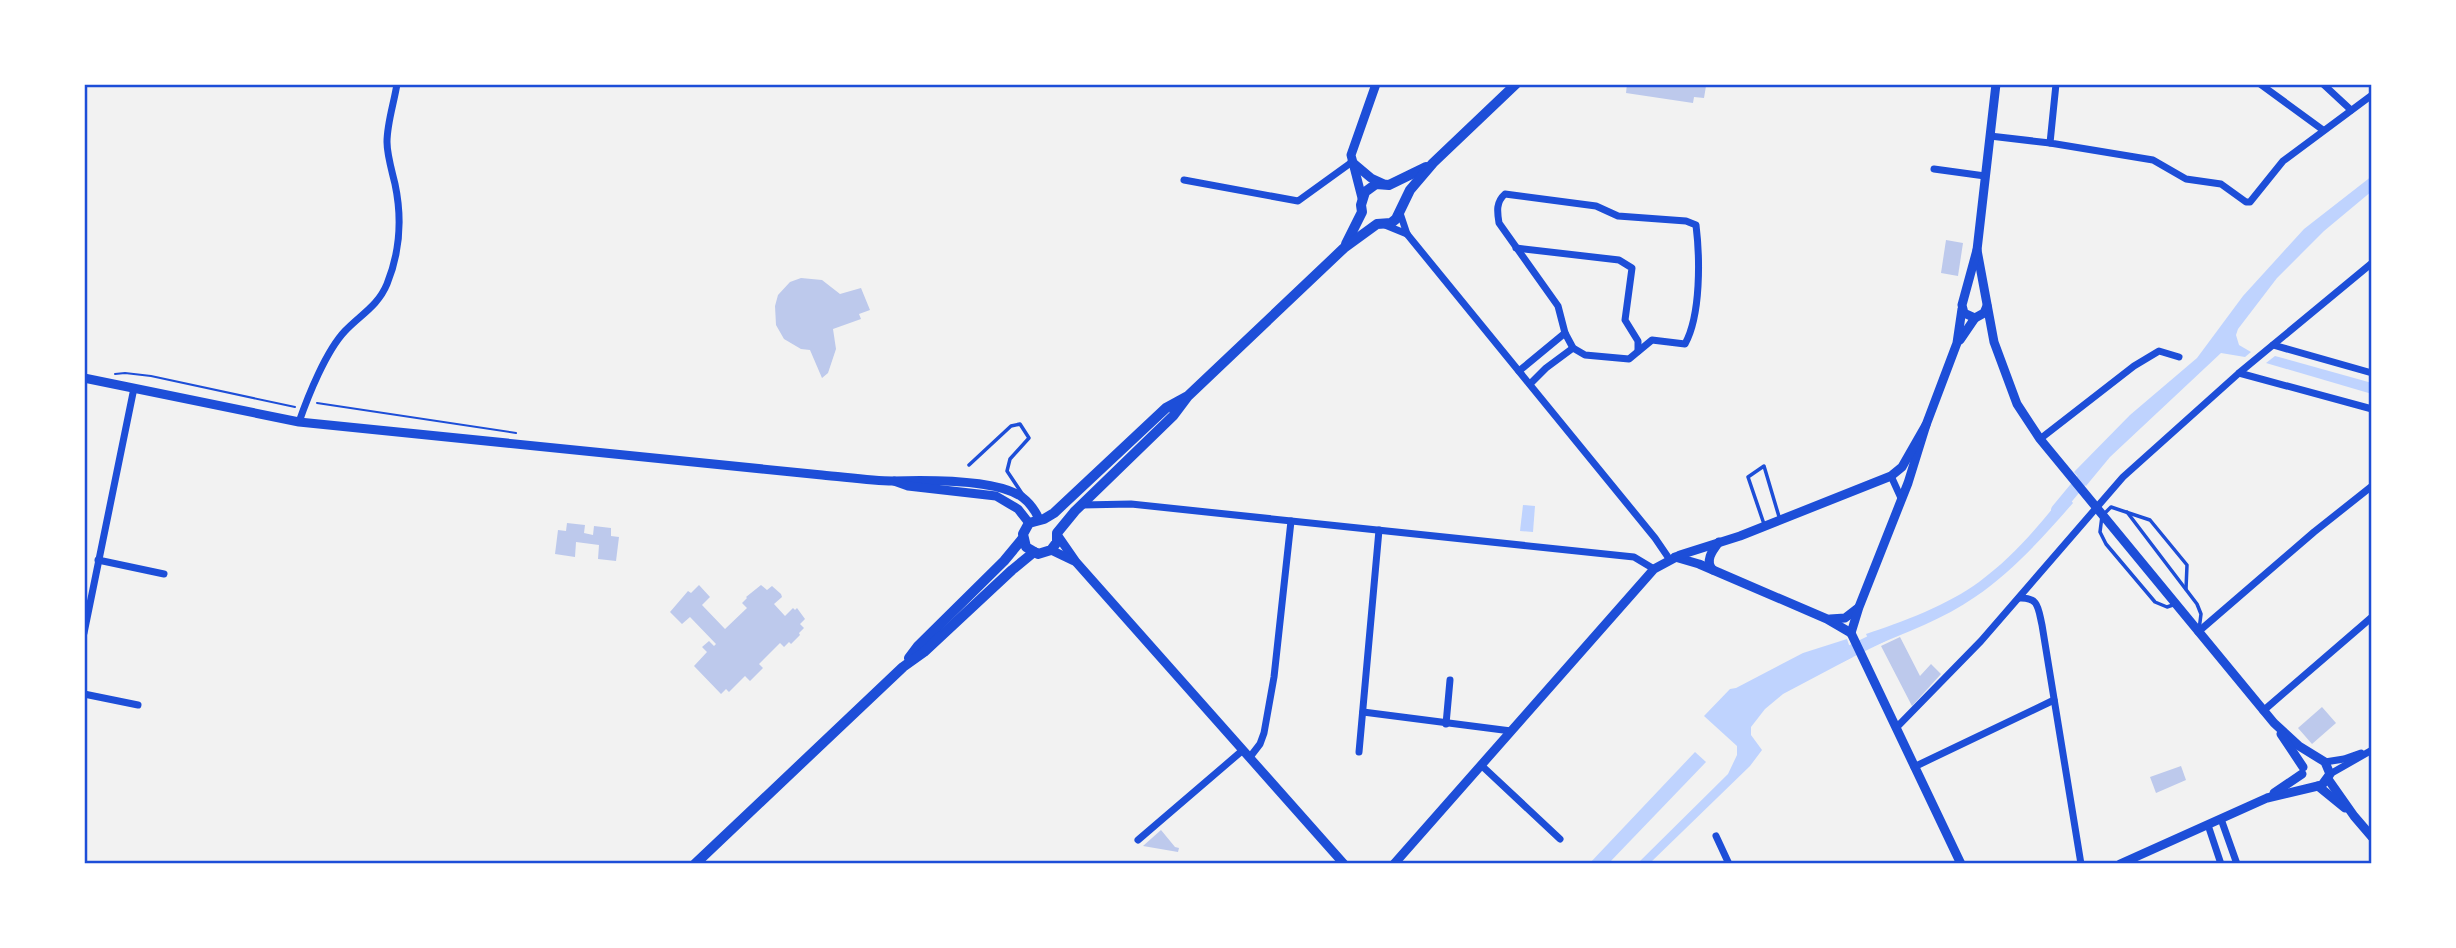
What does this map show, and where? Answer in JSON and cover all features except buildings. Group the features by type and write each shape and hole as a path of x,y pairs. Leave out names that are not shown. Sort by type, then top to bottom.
{"main road":[{"path":"1188,396 1166,408 1067,502 1024,530 1026,547 1043,554 1051,550 1058,534 1082,505 1173,415 1188,396 1344,248 1381,225 1391,223 1415,184 1433,163 1516,84"},
{"path":"1344,248 1362,212 1362,198 1370,187 1410,176 1433,163"},
{"path":"1386,184 1399,193 1401,210"},
{"path":"1362,212 1366,218 1381,225"},
{"path":"1037,520 1054,525 1058,534"},
{"path":"903,667 918,646 1004,561 1023,538"},
{"path":"695,864 903,667 924,652 1034,552"}],"street":[{"path":"299,422 334,347 345,332 375,305 387,285 397,253 399,202 387,143 397,84"},
{"path":"1362,198 1352,162 1352,148 1376,84"},
{"path":"1851,633 1918,456 1926,425 1957,343 1962,309 1977,250 1996,84"},
{"path":"2050,143 2056,84"},
{"path":"2260,84 2323,130"},
{"path":"2323,84 2351,110"},
{"path":"1990,136 2153,160 2186,179 2221,184 2241,201 2250,202 2283,161 2372,95"},
{"path":"1184,180 1298,201 1352,162"},
{"path":"1352,162 1371,178 1386,184"},
{"path":"1934,169 1985,176"},
{"path":"1505,194 1596,206 1618,216 1686,221 1696,225 1697,289 1691,333 1685,344 1652,340 1629,359 1585,355 1573,348 1558,306 1516,247 1499,223 1499,199 1505,194"},
{"path":"1401,210 1407,234 1672,559 1713,570 1827,619 1851,633 1960,863"},
{"path":"1381,225 1407,234"},
{"path":"1516,247 1619,260 1632,268 1625,320 1638,341 1638,352"},
{"path":"1977,250 1994,342 2017,404 2040,439 2263,711 2321,760 2354,816 2372,837"},
{"path":"1896,728 1981,641 2099,512 2123,477 2239,373 2372,263"},
{"path":"1965,297 1976,293 1986,303"},
{"path":"1957,343 1975,318 1984,313 1986,303"},
{"path":"1962,309 1967,316 1975,318 1994,342"},
{"path":"1519,371 1566,333"},
{"path":"2273,345 2372,373"},
{"path":"1530,384 1573,348"},
{"path":"2040,439 2134,366 2159,351 2179,357"},
{"path":"2362,371 2372,362"},
{"path":"2239,373 2372,409"},
{"path":"84,378 299,422 892,481 929,480 997,488 1026,500 1037,520"},
{"path":"84,633 134,388"},
{"path":"1394,864 1654,569 1672,559 1765,526 1891,476 1902,467 1926,425"},
{"path":"1891,476 1901,498"},
{"path":"892,481 908,486 996,496 1037,520"},
{"path":"2198,632 2372,486"},
{"path":"1082,505 1131,504 1634,557 1654,569"},
{"path":"1138,840 1260,744 1265,733 1274,677 1291,521"},
{"path":"1359,752 1379,530"},
{"path":"1058,534 1076,562 1344,864"},
{"path":"1713,570 1709,560 1720,541"},
{"path":"1051,550 1076,562"},
{"path":"98,560 164,574"},
{"path":"2019,598 2029,597 2037,605 2081,864"},
{"path":"1827,619 1845,618 1859,607"},
{"path":"2263,711 2372,617"},
{"path":"1446,724 1450,680"},
{"path":"84,694 138,705"},
{"path":"1914,767 2054,700"},
{"path":"1363,712 1511,731"},
{"path":"2274,723 2306,782 2316,786 2354,816"},
{"path":"2267,798 2302,771 2307,761 2344,759 2372,749"},
{"path":"2120,864 2267,798 2316,786 2372,749"},
{"path":"1481,765 1560,839"},
{"path":"2221,819 2236,864"},
{"path":"2208,825 2221,864"},
{"path":"1716,836 1729,864"}],"lane":[{"path":"969,465 1011,426 1020,424 1030,438 1010,459 1007,471 1026,500"},
{"path":"1765,526 1748,477 1764,466 1780,520"},
{"path":"2174,604 2167,607 2155,602 2106,544 2100,532 2099,512 2111,507 2150,520 2186,565 2186,589"},
{"path":"2127,512 2197,604 2201,614 2198,632"}],"path":[{"path":"113,374 151,376 294,407 316,403 515,433"}],"water":[{"path":"2372,176 2372,191 2324,231 2277,278 2238,329 2236,335 2239,345 2251,352 2245,357 2221,353 2110,457 2086,486 2074,472 2130,415 2197,358 2243,296 2304,229"},
{"path":"2275,356 2372,383 2372,394 2266,363"},
{"path":"2065,493 2073,503 2027,553 1989,587 1951,612 1872,647 1866,634 1939,605 1967,590 1991,572 2025,540"},
{"path":"1523,505 1535,506 1533,532 1520,531"},
{"path":"1847,639 1853,657 1783,694 1765,709 1751,727 1751,735 1762,750 1750,766 1649,864 1637,864 1728,774 1737,755 1737,746 1704,716 1730,689 1803,653"},
{"path":"1695,752 1706,762 1608,864 1589,864"}],"waterway":[{"path":"2057,510 2086,475"},
{"path":"1837,658 1884,635"}]}
